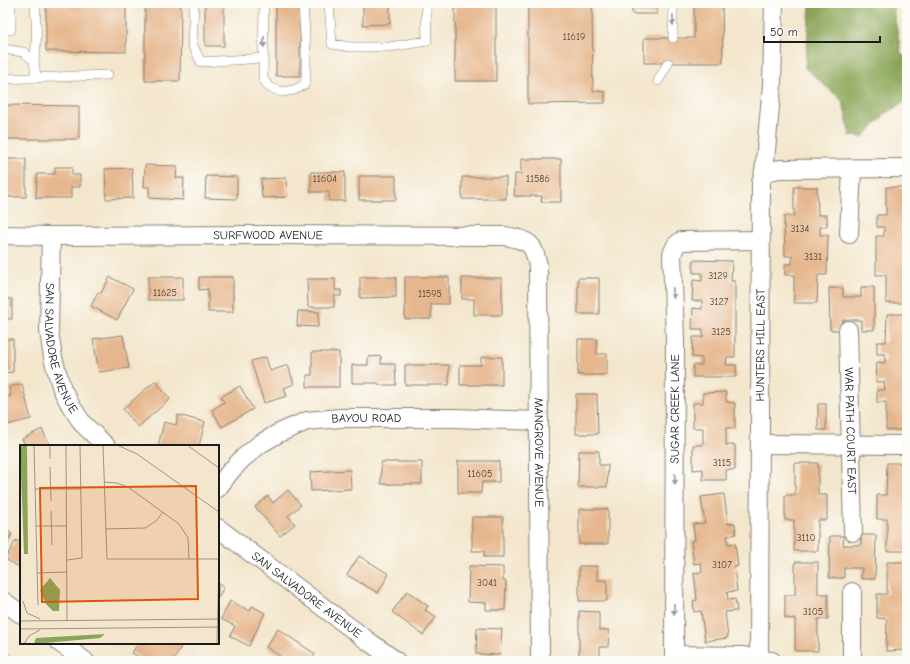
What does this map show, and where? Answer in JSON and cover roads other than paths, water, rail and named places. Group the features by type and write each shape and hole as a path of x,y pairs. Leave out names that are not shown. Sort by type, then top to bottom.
{"street":[{"name":"HUNTERS HILL EAST","path":"763,661 760,444 760,240 761,182 764,172 772,85 774,3"},
{"path":"764,172 780,169 907,168"},
{"path":"849,234 852,169"},
{"name":"SURFWOOD AVENUE","path":"3,235 504,236 517,238 531,245"},
{"name":"SAN SALVADORE AVENUE","path":"51,236 49,331 53,358 62,389 71,406 84,424 105,445"},
{"name":"SUGAR CREEK LANE","path":"674,658 676,340 672,254 676,245 681,241 760,240"},
{"name":"MANGROVE AVENUE","path":"531,245 538,265 540,661"},
{"name":"WAR PATH COURT EAST","path":"848,330 853,532"},
{"name":"BAYOU ROAD","path":"219,487 242,459 260,444 279,433 307,421 340,418 452,418 539,421"},
{"path":"760,444 907,445"},
{"name":"SAN SALVADORE AVENUE","path":"219,529 396,661"},
{"path":"852,592 852,661"},
{"path":"3,601 20,613"},
{"path":"61,644 85,661"},
{"path":"674,658 743,656 763,661"}],"lane":[{"path":"3,30 11,30 12,3"},
{"path":"35,3 36,53 34,60 36,78"},
{"path":"194,3 192,44 201,62 264,58"},
{"path":"264,3 264,79 269,87 281,92 294,90 304,85 306,79 303,3"},
{"path":"329,3 332,44 350,47 389,47 427,41 426,3"},
{"path":"672,3 673,38"},
{"path":"3,49 23,52 34,60"},
{"path":"658,81 668,63"},
{"path":"3,79 108,75"}]}
